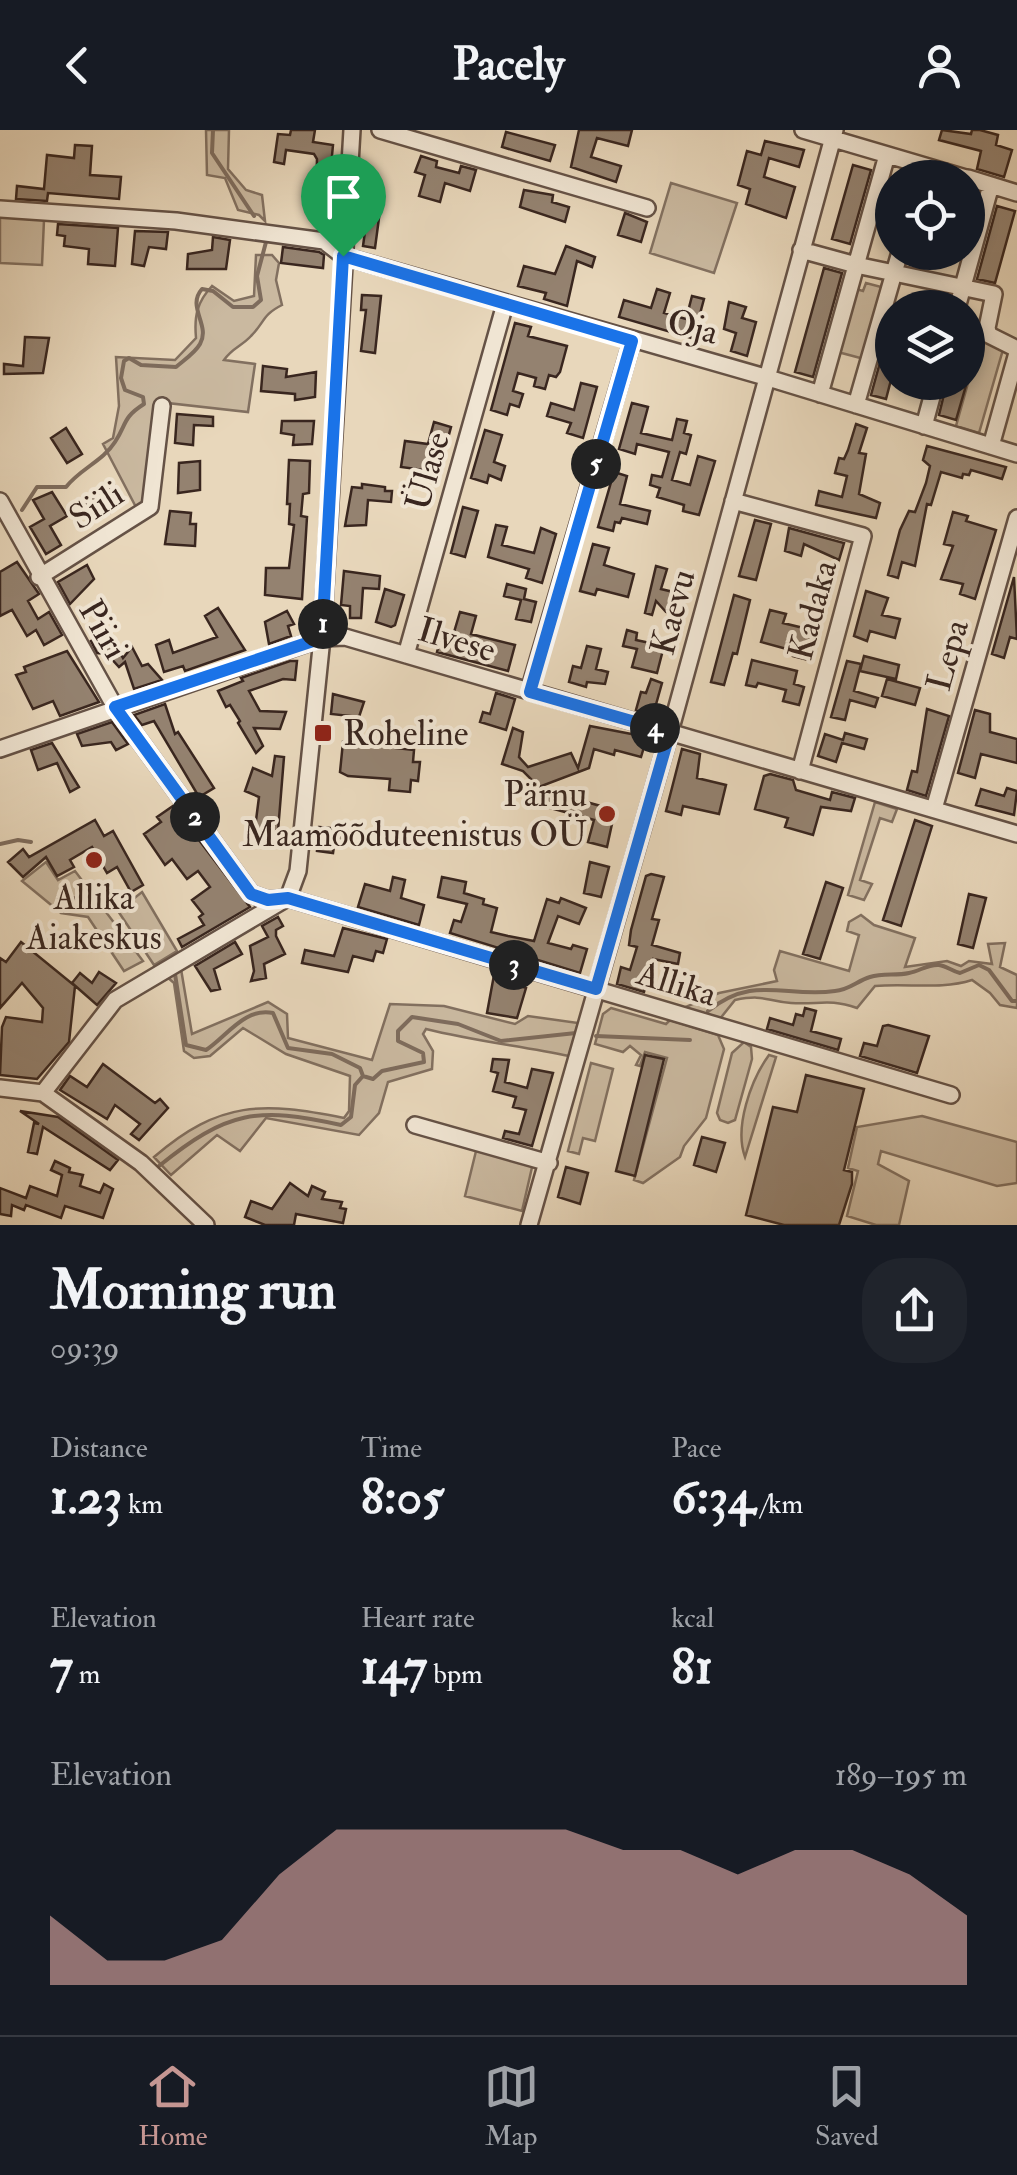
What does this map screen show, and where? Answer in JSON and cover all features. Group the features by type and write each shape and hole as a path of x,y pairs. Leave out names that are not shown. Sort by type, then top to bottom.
{"street":[{"path":"44,1093 115,1000 288,898 298,871 322,638 352,130"},
{"path":"380,130 646,208"},
{"path":"803,130 834,134 898,160"},
{"name":"Kaevu","path":"529,1225 670,732 834,134"},
{"path":"820,394 887,155"},
{"path":"985,183 1017,193"},
{"path":"962,290 991,185"},
{"name":"Oja","path":"0,209 296,234 324,241 343,256 1017,454"},
{"path":"801,250 994,294 987,328 990,335 1017,351 991,446"},
{"path":"856,405 894,272"},
{"name":"Ülase","path":"406,654 505,304"},
{"path":"530,692 632,341"},
{"path":"924,426 931,400"},
{"name":"Siili","path":"39,577 150,507 162,406"},
{"name":"Piiri","path":"0,501 115,707 251,894 268,900 288,898"},
{"name":"Kadaka","path":"733,501 863,536 800,772"},
{"name":"Lepa","path":"934,809 1017,518"},
{"name":"Ilvese","path":"0,750 322,638 345,637 1017,834"},
{"name":"Allika","path":"288,898 952,1095"},
{"path":"0,1088 44,1093 141,1163 206,1225"},
{"path":"415,1125 549,1162"}],"shaded area":[{"path":"206,130 229,130 228,169 246,190 262,195 265,221 259,215 238,210 225,178 207,175"},
{"path":"671,183 737,203 714,273 650,253"},
{"path":"0,217 44,220 42,265 0,263"},
{"path":"256,255 272,255 279,263 276,280 282,305 224,360 255,364 248,412 158,402 146,502 137,509 103,444 113,438 119,406 116,357 175,360 196,338 198,310 212,286 234,301 254,296"},
{"path":"884,277 888,278 884,290 875,290 875,322 864,359 838,352 856,289 863,291 866,283 881,287"},
{"path":"985,335 1004,346 979,433 956,426 963,400 985,400"},
{"path":"875,802 897,809 892,822 880,818 860,880 872,884 864,900 848,895"},
{"path":"46,862 58,880 75,871 143,961 124,971 88,917 61,913 22,881"},
{"path":"142,892 177,951 154,965 118,911"},
{"path":"861,915 874,925 915,938 905,967 947,961 961,966 969,961 992,964 988,944 1005,943 1000,967 1017,975 1017,1008 1000,1005 972,980 936,986 875,986 857,1008 745,998 735,1000 719,1020 683,1008 719,993 777,981 774,970 780,951 849,971 859,935 847,931 849,922"},
{"path":"181,969 192,1034 268,1002 287,1014 288,1038 372,1060 390,1004 444,1006 515,1024 528,1016 578,1023 569,1056 426,1029 423,1034 433,1051 432,1069 388,1082 379,1113 359,1135 266,1118 240,1151 217,1135 171,1175 154,1157 178,1138 222,1115 266,1108 344,1118 349,1111 350,1076 286,1054 243,1028 210,1056 194,1058 184,1051 174,983 167,977"},
{"path":"611,1008 718,1035 724,1049 706,1118 680,1157 643,1183 634,1180 667,1058 645,1052 640,1066 636,1065 641,1055 630,1046 623,1052 595,1044 603,1014"},
{"path":"744,1042 751,1047 752,1059 735,1120 728,1123 720,1120 717,1113 732,1053"},
{"path":"769,1055 776,1057 745,1157 742,1132 746,1104"},
{"path":"591,1063 613,1069 595,1141 583,1138 579,1154 568,1151"},
{"path":"922,1116 1017,1142 1017,1183 997,1186 881,1151 878,1164 909,1181 899,1225 876,1225 847,1216 858,1171 848,1168 857,1127"},
{"path":"477,1147 533,1163 522,1211 465,1196"}],"building":[{"path":"291,130 315,130 313,142 333,145 328,197 316,197 314,154 286,150 284,164 274,162 278,134 290,135"},
{"path":"579,130 632,130 628,146 597,138 591,157 621,166 616,182 571,167"},
{"path":"942,130 971,134 972,130 980,130 998,135 996,145 1012,150 1004,177 985,171 985,160 979,160 981,151 939,140"},
{"path":"506,132 555,145 550,161 502,147"},
{"path":"765,141 804,150 799,167 769,158 764,177 795,187 786,218 746,204 750,189 738,185 747,151 761,155"},
{"path":"75,145 92,146 90,175 121,177 119,199 48,193 47,201 16,199 17,186 44,189 47,155 74,158"},
{"path":"421,156 437,161 436,167 459,173 461,166 476,170 470,191 445,183 440,202 419,196 425,175 415,172"},
{"path":"853,165 871,170 850,244 832,239"},
{"path":"524,190 553,195 552,202 569,207 565,222 520,207"},
{"path":"369,202 381,203 375,248 363,246"},
{"path":"997,206 1015,211 995,283 977,279 979,270 985,270 985,250"},
{"path":"625,213 647,222 641,242 618,235"},
{"path":"58,224 118,228 115,266 88,264 89,249 64,246 65,236 57,235"},
{"path":"135,231 168,232 166,249 149,247 144,266 132,264"},
{"path":"213,237 230,240 226,269 187,269 188,254 212,250"},
{"path":"566,246 595,257 592,267 577,261 567,306 544,299 546,293 518,286 524,266 555,274"},
{"path":"283,247 319,252 324,255 323,268 281,263"},
{"path":"824,268 842,273 813,377 795,372"},
{"path":"657,289 670,293 664,313 686,319 692,296 704,299 697,325 716,331 712,344 619,317 624,300 651,308"},
{"path":"362,295 381,296 375,353 361,351 366,310 361,310"},
{"path":"729,302 746,307 742,318 756,322 747,356 731,351 736,333 724,329"},
{"path":"515,323 531,327 528,336 567,346 560,372 556,377 549,375 545,389 534,386 536,378 518,373 513,391 523,394 519,407 510,404 507,415 491,410"},
{"path":"25,337 49,338 43,373 4,374 4,364 23,366"},
{"path":"263,366 287,369 286,377 316,372 315,397 295,400 295,394 261,391"},
{"path":"581,383 597,387 583,438 567,433 571,423 547,416 551,403 574,410"},
{"path":"943,400 962,400 956,420 939,415"},
{"path":"632,403 648,407 641,433 672,440 677,419 687,421 684,433 691,435 686,454 680,452 672,480 690,485 698,456 715,461 699,515 683,511 684,505 657,497 660,488 650,485 652,475 662,477 669,452 637,444 635,454 619,449"},
{"path":"177,414 213,417 213,426 194,425 193,445 175,443"},
{"path":"282,421 314,421 312,444 293,445 294,435 281,433"},
{"path":"434,422 451,427 434,478 423,475 424,470 401,467 405,441 428,444"},
{"path":"856,424 867,428 859,453 866,454 859,494 880,503 876,518 816,505 819,491 842,497 847,476 835,473"},
{"path":"66,428 82,454 67,463 51,438"},
{"path":"485,430 502,435 494,462 505,466 501,480 489,475 487,483 471,478"},
{"path":"927,446 1006,467 1002,479 971,470 962,478 941,472 931,505 927,504 915,566 902,562 898,578 888,575 900,530 909,511 915,512 926,483 930,466 923,460"},
{"path":"289,460 310,461 309,493 303,494 301,516 307,517 302,599 265,595 266,568 289,568 294,525 289,524 287,504"},
{"path":"200,461 200,490 178,493 179,463"},
{"path":"614,472 627,476 620,504 650,511 647,524 622,518 620,523 615,522 613,531 598,527"},
{"path":"362,484 392,491 391,502 368,500 366,525 345,526 352,487 362,488"},
{"path":"114,485 122,500 110,501 110,513 99,519 86,502"},
{"path":"52,492 67,516 50,526 61,545 46,554 30,527 44,519 33,500"},
{"path":"463,507 478,511 465,557 451,553"},
{"path":"170,511 191,513 190,524 196,524 195,546 165,544"},
{"path":"953,512 968,516 966,521 996,530 975,599 960,594 963,584 941,579 953,546 944,544"},
{"path":"755,520 771,524 756,580 739,576"},
{"path":"496,525 507,527 502,545 534,553 541,528 556,534 542,583 526,578 529,569 488,557"},
{"path":"789,528 844,543 839,560 804,544 801,556 785,551"},
{"path":"593,544 609,548 604,565 634,574 628,597 597,589 595,595 580,591"},
{"path":"17,562 39,594 28,601 38,619 49,612 62,635 44,645 36,630 27,636 12,610 0,616 0,572"},
{"path":"87,565 94,579 70,604 58,582"},
{"path":"656,566 667,569 661,589 686,595 680,616 666,612 656,601 652,615 645,613"},
{"path":"344,571 380,576 379,589 363,588 361,618 350,618 350,606 341,605"},
{"path":"1014,577 1017,639 1010,637 1004,658 992,654"},
{"path":"507,584 526,589 524,599 536,602 531,622 516,619 521,600 504,596"},
{"path":"385,589 404,595 391,627 376,622"},
{"path":"866,591 888,598 882,615 900,619 895,638 870,631 867,641 854,636"},
{"path":"734,595 750,600 737,654 733,653 724,685 711,682"},
{"path":"218,608 245,650 185,671 183,666 164,672 156,645 169,640 173,653 217,637 205,616"},
{"path":"770,610 786,614 783,623 820,632 812,661 793,656 794,651 761,642"},
{"path":"287,611 294,624 288,626 291,636 269,644 265,622"},
{"path":"460,612 476,616 471,634 515,645 508,671 437,652 441,636 452,639"},
{"path":"627,630 637,633 636,640 664,646 657,673 632,667 637,649 623,646"},
{"path":"108,631 123,658 132,647 142,666 148,664 162,680 134,689 125,662 119,667 107,654 97,653 91,641"},
{"path":"587,646 601,649 596,669 608,672 605,684 587,682 586,687 569,682 573,666 581,668"},
{"path":"67,651 99,702 60,716 53,701 33,709 16,675 26,672 24,667"},
{"path":"864,656 899,665 896,679 860,671"},
{"path":"752,660 797,671 794,684 804,687 799,705 783,701 786,690 758,683 756,687 746,685"},
{"path":"297,661 295,680 283,679 249,691 260,711 286,712 280,729 254,728 263,746 256,753 240,721 230,705 226,707 218,691 243,681 241,678"},
{"path":"847,661 861,664 854,691 878,698 875,707 850,700 845,720 831,717"},
{"path":"651,679 662,683 653,715 636,710 641,692 646,693"},
{"path":"887,679 920,688 915,705 882,696"},
{"path":"496,693 515,699 506,730 480,722 483,712 490,714"},
{"path":"333,694 364,702 359,717 331,714"},
{"path":"165,704 175,734 178,732 214,788 199,797 154,721 142,725 134,715"},
{"path":"927,709 949,716 926,796 907,790 912,771 917,772"},
{"path":"975,710 990,714 990,732 1017,739 1017,763 981,754 975,778 958,773"},
{"path":"112,722 128,744 116,750 111,742 82,746 77,734"},
{"path":"590,726 647,737 641,757 594,749 589,768 536,788 615,810 607,847 588,842 594,820 528,802 534,782 523,771 502,764 513,728 523,732 519,757 528,767 571,753 578,768"},
{"path":"845,733 867,739 864,749 842,743 836,762 818,756 825,734 843,740"},
{"path":"343,742 414,750 413,762 420,762 418,781 411,780 410,792 389,790 390,779 340,772"},
{"path":"52,743 79,787 70,792 57,763 38,770 31,750"},
{"path":"682,749 700,754 697,778 726,785 719,814 683,806 681,815 666,811"},
{"path":"275,756 284,757 278,831 255,828 259,797 245,791 253,768 272,776"},
{"path":"764,776 793,780 796,790 830,800 832,792 855,798 851,811 821,807 813,835 785,827 788,818 755,809"},
{"path":"1007,788 1017,791 1014,815 976,805 981,789 1004,796"},
{"path":"173,806 250,907 182,947 178,939 204,925 199,917 203,914 192,900 210,887 198,871 187,879 172,859 165,865 144,834 161,822 157,817"},
{"path":"95,820 104,836 113,831 143,885 131,892 117,867 107,873 92,847 70,860 74,867 57,876 46,857 23,877 8,862 23,849 29,857"},
{"path":"915,820 932,826 901,926 883,920"},
{"path":"319,827 341,829 340,847 334,846 333,853 317,851"},
{"path":"590,862 609,867 601,897 584,893"},
{"path":"646,876 664,877 652,919 659,920 652,945 680,953 678,964 653,959 644,992 617,984 621,967 630,970 637,947 629,945 631,930"},
{"path":"393,877 405,880 401,898 424,905 419,925 358,907 365,884 390,891"},
{"path":"442,877 466,882 464,893 497,908 491,932 508,936 534,941 547,899 559,903 561,898 586,908 579,924 558,916 548,943 587,949 580,973 450,933 454,920 461,922 467,904 438,897"},
{"path":"826,882 843,888 820,959 803,954"},
{"path":"969,894 986,898 973,948 958,944"},
{"path":"278,917 283,926 276,930 276,936 285,954 264,964 266,978 251,981 254,971 250,946 268,937 262,926"},
{"path":"343,928 387,939 383,953 376,951 373,961 353,956 348,972 302,963 305,950 334,956"},
{"path":"21,942 75,986 69,1042 37,1079 0,1075 6,1017 42,1022 43,1008 22,983 0,1008 0,958 6,962"},
{"path":"235,942 242,954 214,969 220,989 211,991 195,966"},
{"path":"99,972 116,983 97,1005 72,983 80,973 92,983"},
{"path":"494,975 526,988 517,1018 487,1013"},
{"path":"805,1008 816,1011 811,1031 841,1039 838,1050 767,1029 770,1018 793,1025 796,1014 803,1016"},
{"path":"883,1026 929,1036 917,1073 860,1056 864,1043 877,1046"},
{"path":"645,1055 664,1059 635,1176 616,1171"},
{"path":"493,1059 509,1060 505,1082 527,1088 532,1069 553,1073 532,1146 503,1138 505,1131 519,1134 526,1110 513,1107 516,1097 493,1091 498,1073 491,1071"},
{"path":"103,1064 155,1103 160,1099 168,1108 139,1140 131,1134 140,1124 115,1105 107,1119 60,1090 70,1076 87,1087"},
{"path":"806,1075 864,1089 844,1170 852,1172 852,1184 839,1225 784,1225 746,1215 773,1107 797,1112"},
{"path":"20,1111 58,1117 118,1160 110,1170 43,1127 37,1154 28,1152 34,1123 39,1124"},
{"path":"702,1137 725,1143 716,1172 694,1165"},
{"path":"55,1161 70,1168 69,1172 83,1175 80,1186 100,1193 104,1184 113,1189 103,1218 65,1206 61,1218 26,1205 24,1210 12,1205 11,1216 0,1214 0,1188 26,1198 30,1186 57,1196 62,1175 51,1170"},
{"path":"566,1167 588,1173 580,1204 558,1197"},
{"path":"290,1183 308,1196 312,1186 325,1192 322,1199 342,1202 340,1208 346,1209 343,1223 296,1214 294,1225 265,1225 245,1217 251,1201 272,1209"}],"waterway":[{"path":"213,130 212,153 254,216"},
{"path":"22,510 37,487 66,487 104,455 128,417 144,404 143,397 125,390 121,378 124,361 129,358 141,365 176,367 198,347 203,330 196,303 202,289 213,291 233,307 253,307 261,300 257,276 266,242"},
{"path":"0,844 31,842"},
{"path":"58,897 85,899"},
{"path":"708,1011 740,993 835,991 870,977 909,973 935,965 960,973 979,965 989,970 1012,1001 1017,1001"},
{"path":"175,974 186,1045 206,1050 245,1018 273,1013 288,1048 332,1054 360,1068 363,1076"},
{"path":"159,1166 204,1134 244,1118 287,1116 341,1125 351,1117 355,1085 363,1076 373,1079 382,1071 424,1062 423,1053 398,1041 398,1031 412,1017 458,1024 501,1041 576,1033"},
{"path":"596,1036 690,1040"}],"place":[{"name":"Roheline","path":"323,733"},
{"name":"Pärnu Maamõõduteenistus OÜ","path":"607,814"},
{"name":"Allika Aiakeskus","path":"94,860"}],"route":[{"path":"343,256 632,341 530,692 670,732 596,989 288,898 268,900 251,894 115,707 322,638 343,256"}]}
